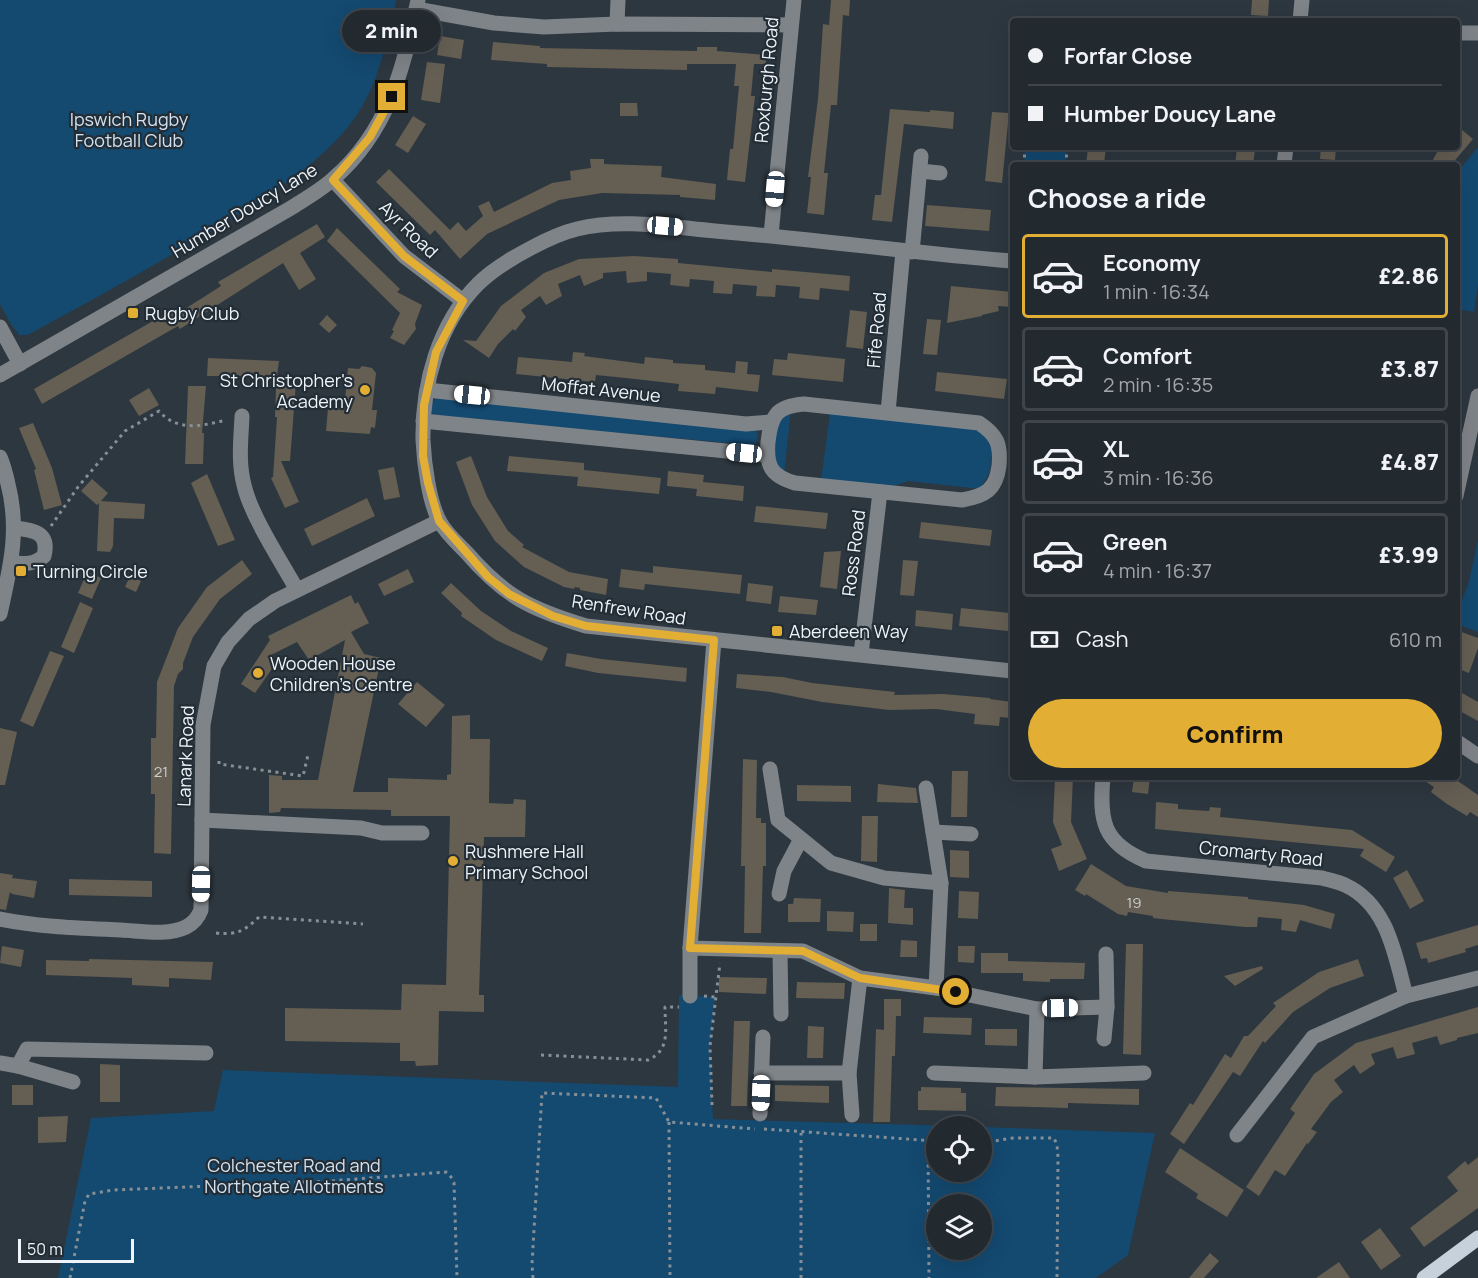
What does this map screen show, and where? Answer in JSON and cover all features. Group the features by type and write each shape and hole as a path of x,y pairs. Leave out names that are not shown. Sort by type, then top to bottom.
{"main road":[{"path":"1424,1278 1478,1238"}],"street":[{"path":"617,24 618,0"},
{"name":"Roxburgh Road","path":"771,236 794,0"},
{"path":"1300,18 1302,0"},
{"path":"417,4 494,23 544,27 617,24 791,25"},
{"name":"Humber Doucy Lane","path":"0,375 291,208 333,180 370,137 392,97 407,54 417,4"},
{"path":"1460,33 1478,33"},
{"path":"908,252 920,163 940,173"},
{"name":"Ayr Road","path":"333,180 404,256 463,301"},
{"name":"Renfrew Road","path":"1010,261 644,225 603,224 576,229 554,236 505,262 479,283 463,301 436,352 426,390 423,421 423,456 439,521 488,577 509,594 553,616 586,626 1010,670"},
{"name":"Fife Road","path":"888,412 908,252"},
{"path":"0,327 20,364"},
{"name":"Moffat Avenue","path":"426,390 746,424 770,422"},
{"path":"1460,478 1478,396"},
{"path":"804,404 979,423 991,431 1006,452 1005,480 978,497 962,500 795,483 784,479 772,470 768,463 770,422 780,410 790,405 804,404"},
{"path":"242,416 239,454 244,486 257,516 297,590"},
{"path":"423,421 767,455"},
{"path":"0,458 12,499 15,528 11,563 0,614"},
{"name":"Ross Road","path":"861,654 880,492"},
{"name":"Lanark Road","path":"0,919 36,926 174,930 185,927 199,917 201,910 203,725 214,666 228,642 249,619 275,601 439,521"},
{"path":"11,563 37,562 44,556 46,549 44,540 39,534 32,530 15,528"},
{"path":"690,996 690,948 714,640"},
{"path":"1460,744 1478,756"},
{"path":"770,769 778,820 831,863 884,878 941,883"},
{"name":"Cromarty Road","path":"1103,780 1101,808 1106,831 1116,844 1131,855 1146,861 1322,878 1344,885 1363,897 1378,914 1388,932 1406,996"},
{"path":"926,788 941,883 936,988"},
{"path":"202,820 361,828 382,833 422,833"},
{"path":"933,832 971,834"},
{"path":"779,894 784,871 801,839"},
{"path":"690,948 803,951 860,978 936,988 1037,1009 1107,1007"},
{"path":"780,951 781,1014"},
{"path":"1104,1039 1107,1007 1106,954"},
{"path":"852,1115 849,1072 860,978"},
{"path":"1237,1135 1313,1037 1406,996 1478,978"},
{"path":"1035,1077 1037,1009"},
{"path":"760,1114 763,1037"},
{"path":"18,1066 27,1049 206,1053"},
{"path":"0,1063 73,1082"},
{"path":"761,1073 849,1072"},
{"path":"934,1073 1035,1077 1144,1073"}],"path":[{"path":"50,528 78,487 125,431 150,416 159,411 167,421 178,425 206,425 242,416"},
{"path":"219,764 303,776 308,755"},
{"path":"216,933 238,933 245,930 259,917 363,924"},
{"path":"712,1105 710,1046 722,949"},
{"path":"541,1055 648,1060 656,1056 664,1047 665,1007 690,1006 690,996"},
{"path":"533,1278 542,1093 656,1098 669,1122 670,1278"},
{"path":"669,1122 926,1141"},
{"path":"801,1132 801,1278"},
{"path":"992,1141 1013,1138 1054,1138 1058,1157 1056,1278"},
{"path":"70,1278 85,1201 89,1194 114,1190 331,1181 446,1172 454,1183 457,1278"},
{"path":"928,1182 929,1278"}],"green space":[{"name":"Ipswich Rugby Football Club","path":"0,0 396,0 385,50 374,83 348,127 320,156 271,194 195,241 28,335 19,335 0,304"},
{"path":"1478,147 1478,285 1474,312 1460,310 1460,169"},
{"path":"1025,150 1067,150 1066,162 1024,162"},
{"path":"436,398 753,430 758,436 756,444 751,445 435,416 430,411 431,404"},
{"path":"791,410 784,475 772,457 777,422"},
{"path":"830,413 975,426 992,443 990,472 980,489 908,481 888,488 821,481"},
{"path":"1478,540 1478,632 1460,625 1460,605 1468,585"},
{"name":"Colchester Road and Northgate Allotments","path":"679,995 715,997 710,1046 713,1119 926,1125 926,1182 992,1182 992,1127 1155,1133 1128,1255 1096,1278 58,1278 91,1118 214,1111 223,1070 678,1087"}],"building":[{"path":"831,0 850,0 849,16 843,15 837,105 831,105 824,173 828,173 824,215 807,213 811,177 808,177 818,99 823,24 829,25"},
{"path":"1252,0 1269,0 1268,16 1251,15"},
{"path":"440,36 464,40 461,59 437,55"},
{"path":"493,42 540,46 540,48 697,51 697,47 717,47 717,51 766,55 766,64 754,64 751,96 755,96 745,182 727,180 730,149 733,149 739,86 734,86 736,64 687,64 687,70 547,67 547,64 491,60"},
{"path":"427,62 445,64 440,103 421,100"},
{"path":"620,103 637,103 638,116 620,116"},
{"path":"890,109 954,112 953,129 904,124 892,222 872,220 875,195 881,195"},
{"path":"992,112 1009,113 1002,183 985,181"},
{"path":"413,116 426,124 408,153 395,145"},
{"path":"1460,128 1473,139 1454,162 1432,162 1438,150 1460,150"},
{"path":"1088,150 1106,150 1104,162 1086,162"},
{"path":"1237,150 1255,150 1253,162 1235,162"},
{"path":"1321,150 1336,150 1335,160 1320,159"},
{"path":"590,159 604,159 604,164 662,166 661,177 716,184 715,200 680,197 680,195 602,193 559,200 487,234 460,259 435,230 430,235 376,182 389,169 450,230 458,222 466,231 483,216 478,206 489,201 494,212 552,183 571,180 570,171 591,168"},
{"path":"927,205 991,210 989,231 925,226"},
{"path":"317,224 325,237 300,253 316,279 299,290 283,263 180,329 178,326 42,404 34,389 174,309 177,314 221,286 218,282"},
{"path":"337,228 400,289 397,292 422,305 415,324 416,329 404,345 390,338 400,313 327,241"},
{"path":"634,256 678,259 678,263 772,272 772,269 850,276 849,291 820,288 819,300 799,298 800,287 776,285 775,297 756,296 757,286 733,284 732,294 713,293 714,281 690,279 689,287 670,285 671,274 647,272 647,281 627,283 626,271 603,273 603,278 584,286 580,275 558,284 562,296 546,305 540,296 521,310 526,317 515,331 513,329 498,344 489,358 463,340 476,341 501,306 544,273 579,259"},
{"path":"951,286 1010,292 1010,307 998,306 999,311 947,323"},
{"path":"850,310 867,312 863,349 846,347"},
{"path":"327,315 337,325 329,333 319,324"},
{"path":"927,319 941,320 937,355 923,354"},
{"path":"573,352 585,353 584,356 644,364 645,357 673,360 673,363 705,365 705,370 735,373 736,361 748,362 747,374 760,375 758,392 716,387 715,394 678,391 679,384 596,375 595,382 516,374 518,357 572,362"},
{"path":"788,353 845,359 843,382 772,375 774,359 787,360"},
{"path":"208,358 279,361 277,376 207,376"},
{"path":"362,366 372,368 376,373 372,410 377,410 375,428 371,427 370,434 326,431 328,408 336,409 337,399 345,400 348,368 359,369"},
{"path":"937,372 1007,379 1004,399 935,391"},
{"path":"296,382 290,461 281,461 299,502 285,508 271,478 273,477 277,417 275,417 276,388 281,383"},
{"path":"188,386 206,386 202,433 204,433 203,464 185,464"},
{"path":"149,388 159,405 139,416 129,400"},
{"path":"33,423 52,468 62,505 44,510 34,470 36,469 19,428"},
{"path":"471,456 487,497 508,531 524,545 522,547 569,572 608,579 606,595 575,587 574,589 564,587 524,567 495,541 472,505 456,462"},
{"path":"509,456 584,463 584,470 661,478 659,494 577,486 578,477 507,471"},
{"path":"394,467 400,497 384,500 378,470"},
{"path":"668,471 704,475 703,482 744,486 743,501 696,496 697,489 667,486"},
{"path":"207,474 235,540 218,546 191,483"},
{"path":"92,479 108,493 101,501 145,504 144,519 114,518 113,546 110,552 97,551 99,503 97,505 81,491"},
{"path":"367,498 375,516 312,546 304,529"},
{"path":"756,506 828,513 826,529 754,522"},
{"path":"921,522 992,530 990,546 919,538"},
{"path":"841,551 837,589 820,587 824,552"},
{"path":"242,560 252,574 220,599 193,637 183,669 178,674 174,686 171,854 154,853 155,794 151,794 151,738 156,738 157,682 178,628 207,587"},
{"path":"903,560 918,561 914,596 900,595"},
{"path":"653,566 742,575 740,594 645,584 644,590 619,587 621,569 653,573"},
{"path":"408,569 414,582 384,596 378,584"},
{"path":"87,572 101,578 92,599 78,593"},
{"path":"130,576 141,581 136,592 125,587"},
{"path":"451,583 481,611 511,631 548,648 542,661 496,640 461,616 462,613 441,593"},
{"path":"748,583 773,586 771,604 746,601"},
{"path":"351,595 355,604 358,602 369,623 351,632 364,654 381,658 353,792 388,792 388,778 447,780 447,775 451,774 452,716 470,715 470,739 490,739 489,803 513,804 514,799 526,800 525,837 484,837 479,995 484,995 484,1012 439,1011 438,1065 416,1066 415,1061 400,1061 400,1043 285,1041 285,1008 401,1010 402,984 446,985 450,816 391,816 391,810 281,808 280,812 269,813 269,775 282,776 282,780 318,780 345,640 309,660 297,642 267,657 276,663 255,693 241,684 270,640 268,636"},
{"path":"780,596 818,600 816,615 778,612"},
{"path":"80,602 93,608 74,653 61,647"},
{"path":"961,608 1010,613 1008,631 959,626"},
{"path":"916,610 953,614 952,630 915,626"},
{"path":"1460,631 1478,638 1478,648 1469,673 1460,670"},
{"path":"50,651 64,656 33,727 20,721"},
{"path":"567,653 687,668 686,682 598,673 565,666"},
{"path":"737,674 783,677 812,683 895,692 894,695 943,694 990,698 1010,702 1010,718 1000,717 999,726 974,724 975,714 936,709 889,710 736,688"},
{"path":"417,682 445,705 426,727 398,704"},
{"path":"1462,693 1478,702 1478,721 1460,711"},
{"path":"0,728 17,732 5,785 0,785"},
{"path":"743,759 757,760 756,818 761,818 761,823 766,823 766,866 763,866 761,933 744,933 745,866 741,866"},
{"path":"952,771 968,771 967,817 951,817"},
{"path":"1055,780 1073,780 1071,822 1087,859 1059,871 1051,849 1062,845 1053,822"},
{"path":"1134,780 1150,780 1148,794 1132,792"},
{"path":"1424,780 1456,780 1478,795 1478,817 1470,812 1467,816 1447,804 1431,792 1434,787"},
{"path":"878,784 916,788 918,803 877,802"},
{"path":"797,785 851,786 851,802 797,801"},
{"path":"1156,802 1178,804 1178,809 1209,811 1210,807 1221,808 1220,817 1352,830 1395,857 1386,872 1360,856 1364,849 1155,829"},
{"path":"862,816 878,816 877,862 861,861"},
{"path":"950,850 969,851 969,878 950,877"},
{"path":"1091,864 1126,886 1168,893 1168,891 1248,897 1248,899 1304,905 1335,914 1331,929 1300,920 1296,932 1281,930 1282,919 1258,917 1257,927 1245,927 1153,918 1153,916 1128,912 1127,916 1118,914 1086,894 1085,896 1075,890"},
{"path":"1407,870 1424,901 1410,909 1393,878"},
{"path":"0,873 13,875 12,878 37,881 34,898 10,892 6,910 0,909"},
{"path":"69,879 152,881 152,897 69,895"},
{"path":"889,888 905,890 904,908 913,908 913,925 888,923"},
{"path":"959,891 979,892 978,919 958,918"},
{"path":"794,898 821,899 820,922 788,922 788,904 793,904"},
{"path":"827,911 854,912 853,932 827,931"},
{"path":"860,924 877,924 877,941 860,941"},
{"path":"1478,925 1478,945 1465,949 1466,952 1428,963 1427,958 1421,959 1416,943"},
{"path":"901,940 917,941 917,957 900,957"},
{"path":"1126,944 1143,944 1141,1055 1123,1054"},
{"path":"2,946 24,950 21,967 0,963"},
{"path":"958,946 975,946 974,963 958,962"},
{"path":"981,953 1008,953 1008,961 1085,963 1084,979 1050,979 1050,982 1023,981 1023,973 981,973"},
{"path":"89,959 213,962 211,980 169,978 169,987 132,985 132,978 46,975 46,960 89,961"},
{"path":"1358,959 1364,976 1330,988 1293,1012 1265,1043 1263,1041 1240,1076 1233,1072 1184,1144 1170,1134 1190,1103 1193,1105 1225,1054 1231,1058 1244,1036 1248,1036 1276,1006 1273,1003 1319,972"},
{"path":"1262,966 1263,969 1235,986 1224,976"},
{"path":"719,977 767,978 766,994 719,992"},
{"path":"797,982 845,983 844,999 796,998"},
{"path":"884,999 901,999 901,1016 896,1016 890,1122 873,1122 876,1029 884,1030"},
{"path":"1478,1007 1478,1033 1440,1045 1437,1036 1412,1043 1415,1054 1397,1059 1393,1047 1371,1054 1375,1064 1360,1074 1354,1065 1334,1080 1343,1092 1331,1102 1311,1129 1317,1132 1285,1176 1275,1170 1259,1196 1246,1187 1295,1113 1290,1109 1314,1074 1356,1043"},
{"path":"924,1017 972,1018 971,1035 923,1033"},
{"path":"734,1021 750,1021 747,1106 731,1106"},
{"path":"808,1026 824,1027 823,1058 807,1058"},
{"path":"985,1029 1017,1029 1017,1046 985,1045"},
{"path":"100,1064 120,1065 120,1102 100,1102"},
{"path":"12,1085 33,1085 33,1105 12,1105"},
{"path":"775,1085 829,1086 829,1103 775,1101"},
{"path":"921,1087 961,1088 961,1093 966,1093 966,1111 918,1110 918,1091 921,1091"},
{"path":"996,1087 1139,1089 1139,1105 1068,1103 1068,1108 995,1106"},
{"path":"68,1116 66,1142 38,1143 38,1117"},
{"path":"1180,1148 1244,1190 1227,1217 1196,1198 1198,1194 1165,1172"},
{"path":"1478,1157 1478,1208 1424,1247 1410,1228 1458,1191 1447,1177 1465,1161 1468,1165"},
{"path":"1380,1228 1401,1256 1381,1270 1361,1242"},
{"path":"1210,1253 1219,1261 1204,1278 1189,1278"},
{"path":"1339,1262 1350,1278 1316,1278"}],"place":[{"name":"Rugby Club","path":"133,313"},
{"name":"St Christopher's Academy","path":"365,390"},
{"name":"Turning Circle","path":"21,571"},
{"name":"Aberdeen Way","path":"777,631"},
{"name":"Wooden House Children's Centre","path":"258,673"},
{"name":"Rushmere Hall Primary School","path":"453,861"}],"route":[{"path":"392,97 370,137 333,180 404,256 463,301 436,352 424,405 423,456 439,521 488,577 509,594 553,616 586,626 714,640 690,948 803,951 860,978 956,992"}]}
